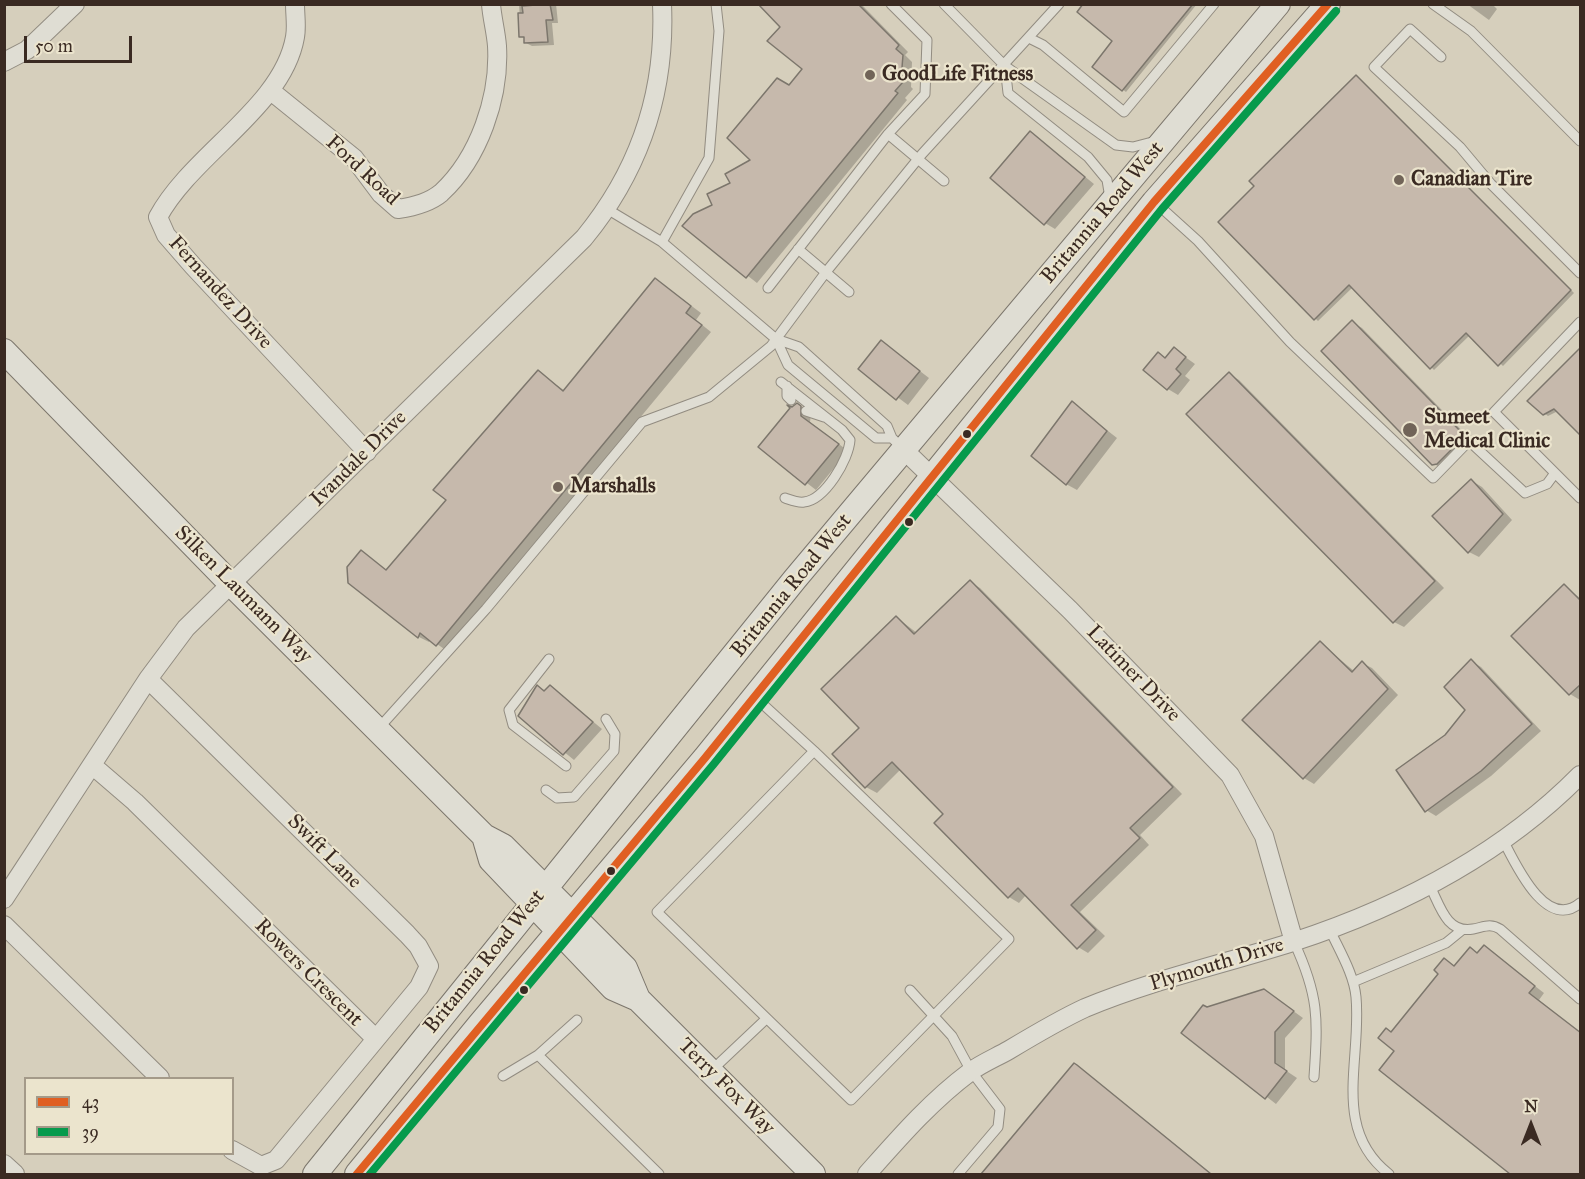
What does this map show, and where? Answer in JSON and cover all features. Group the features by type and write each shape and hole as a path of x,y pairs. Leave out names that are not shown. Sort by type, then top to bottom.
{"main road":[{"name":"Britannia Road West","path":"315,1174 538,896 696,705 898,444 1111,206 1164,138 1278,4"},
{"name":"Britannia Road West","path":"357,1174 754,697 1154,202 1328,4"},
{"name":"Silken Laumann Way","path":"4,351 232,585 484,836 503,846 538,896 565,923"},
{"name":"Terry Fox Way","path":"565,923 613,988 638,999 813,1174"}],"street":[{"path":"4,62 27,50 75,4"},
{"name":"Fernandez Drive","path":"295,4 295,37 271,90 187,176 169,197 158,217 166,235 193,266 367,452"},
{"name":"Ford Road","path":"271,90 354,158 381,194 398,209 416,206 440,194 470,157 487,121 494,85 497,47 491,4"},
{"name":"Ivandale Drive","path":"4,899 147,679 186,628 584,238 608,209 633,162 652,111 662,51 662,4"},
{"name":"Latimer Drive","path":"898,444 1070,610 1230,775 1264,836 1286,922 1294,942"},
{"name":"Swift Lane","path":"147,679 418,946 429,966 426,977 375,1038"},
{"name":"Rowers Crescent","path":"92,765 135,802 375,1038 276,1160 261,1166 234,1151"},
{"name":"Plymouth Drive","path":"867,1174 916,1119 971,1071 1085,1009 1141,988 1294,942 1430,886 1503,840 1556,799 1581,775"},
{"path":"4,925 159,1077"},
{"path":"4,1164 15,1174"}],"lane":[{"path":"662,242 708,158 719,31 716,4"},
{"path":"768,288 888,134 925,94 927,40 891,4"},
{"path":"944,4 1005,66 1116,145 1133,147 1164,138"},
{"path":"378,729 486,609 642,422 709,397 776,339 826,272 918,159 1059,4"},
{"path":"1029,38 1043,45 1124,112 1214,4"},
{"path":"1433,4 1471,31 1581,141"},
{"path":"1441,57 1410,29 1374,67 1460,147 1491,184 1581,273"},
{"path":"1005,66 1008,93 1088,157 1107,180 1111,206"},
{"path":"888,134 944,181"},
{"path":"1154,202 1198,241 1290,342 1432,478 1469,441 1525,493 1546,484 1555,473"},
{"path":"608,209 662,242 776,339 799,347 887,426 898,444"},
{"path":"798,249 849,292"},
{"path":"1581,322 1494,412 1581,498"},
{"path":"776,339 788,365 876,438 898,444"},
{"path":"785,498 802,503 816,498 844,462 850,440 827,418 784,384 787,396 791,400"},
{"path":"806,411 827,418"},
{"path":"549,659 509,710 508,716 513,725 566,766"},
{"path":"754,697 814,751 1009,939 851,1100 765,1020 657,912 814,751"},
{"path":"546,790 557,798 574,797 614,751 615,734 606,719"},
{"path":"1503,840 1525,881 1542,901 1560,910 1578,909"},
{"path":"1430,886 1448,922 1462,930"},
{"path":"1353,982 1446,944 1462,930 1487,925 1500,929 1581,999"},
{"path":"1329,928 1353,982 1357,1012 1354,1117 1365,1148 1379,1166 1389,1174"},
{"path":"1294,942 1309,975 1318,1019 1314,1077"},
{"path":"910,990 952,1036 971,1071 1000,1109 998,1126 958,1174"},
{"path":"503,1076 538,1054 577,1020"},
{"path":"711,1071 765,1020"},
{"path":"538,1054 659,1174"}],"building":[{"path":"550,4 553,20 546,20 548,42 524,43 524,37 519,37 518,13 523,13 522,6"},
{"path":"758,4 858,4 899,45 896,49 903,55 901,80 903,82 895,91 898,93 746,278 682,226 693,214 712,205 707,194 730,183 725,174 750,160 727,138 777,78 789,85 802,69 767,41 780,27"},
{"path":"1083,4 1193,4 1122,91 1092,67 1112,41 1077,12"},
{"path":"1356,75 1571,290 1498,366 1466,333 1430,369 1349,285 1314,320 1218,222 1254,186 1249,181"},
{"path":"1030,131 1085,177 1044,225 990,178"},
{"path":"655,278 691,306 686,313 702,325 436,646 420,633 418,638 348,583 347,567 361,550 386,570 446,500 433,490 538,370 563,391"},
{"path":"1352,320 1465,436 1437,464 1432,465 1321,351"},
{"path":"881,340 920,371 896,400 858,369"},
{"path":"1174,347 1186,357 1176,369 1181,374 1167,390 1143,370 1158,352 1165,358"},
{"path":"1581,347 1581,436 1554,409 1543,415 1527,401"},
{"path":"1229,372 1435,581 1393,623 1186,414"},
{"path":"1072,401 1107,431 1066,485 1031,456"},
{"path":"797,403 801,406 801,416 839,444 805,485 758,447 790,408 787,405 792,407"},
{"path":"1471,479 1503,514 1468,553 1432,516"},
{"path":"970,580 1173,787 1130,828 1140,838 1071,905 1096,930 1077,949 1018,888 1008,898 934,823 943,814 892,762 865,788 832,754 859,728 821,689 896,616 914,634"},
{"path":"1564,584 1581,601 1581,684 1569,695 1511,636"},
{"path":"1320,641 1352,672 1362,661 1388,689 1303,779 1242,720"},
{"path":"1471,659 1532,724 1481,771 1425,812 1396,770 1445,735 1465,710 1444,687"},
{"path":"537,685 544,691 550,685 593,722 563,755 518,716"},
{"path":"1484,945 1535,986 1529,993 1581,1033 1581,1174 1510,1174 1379,1070 1394,1051 1378,1038 1386,1028 1391,1032 1438,974 1434,970 1444,958 1454,966 1470,947 1477,953"},
{"path":"1264,989 1294,1011 1275,1032 1275,1063 1287,1071 1265,1099 1181,1033 1203,1005 1207,1007"},
{"path":"1074,1063 1077,1065 1211,1174 981,1174"}],"transit line":[{"name":"43","path":"357,1174 705,758 1154,202 1328,4"},
{"name":"39","path":"370,1174 713,765 1162,209 1336,11"}],"place":[{"name":"GoodLife Fitness","path":"870,75"},
{"name":"Canadian Tire","path":"1399,180"},
{"name":"Sumeet Medical Clinic","path":"1410,430"},
{"name":"Marshalls","path":"558,487"}]}
